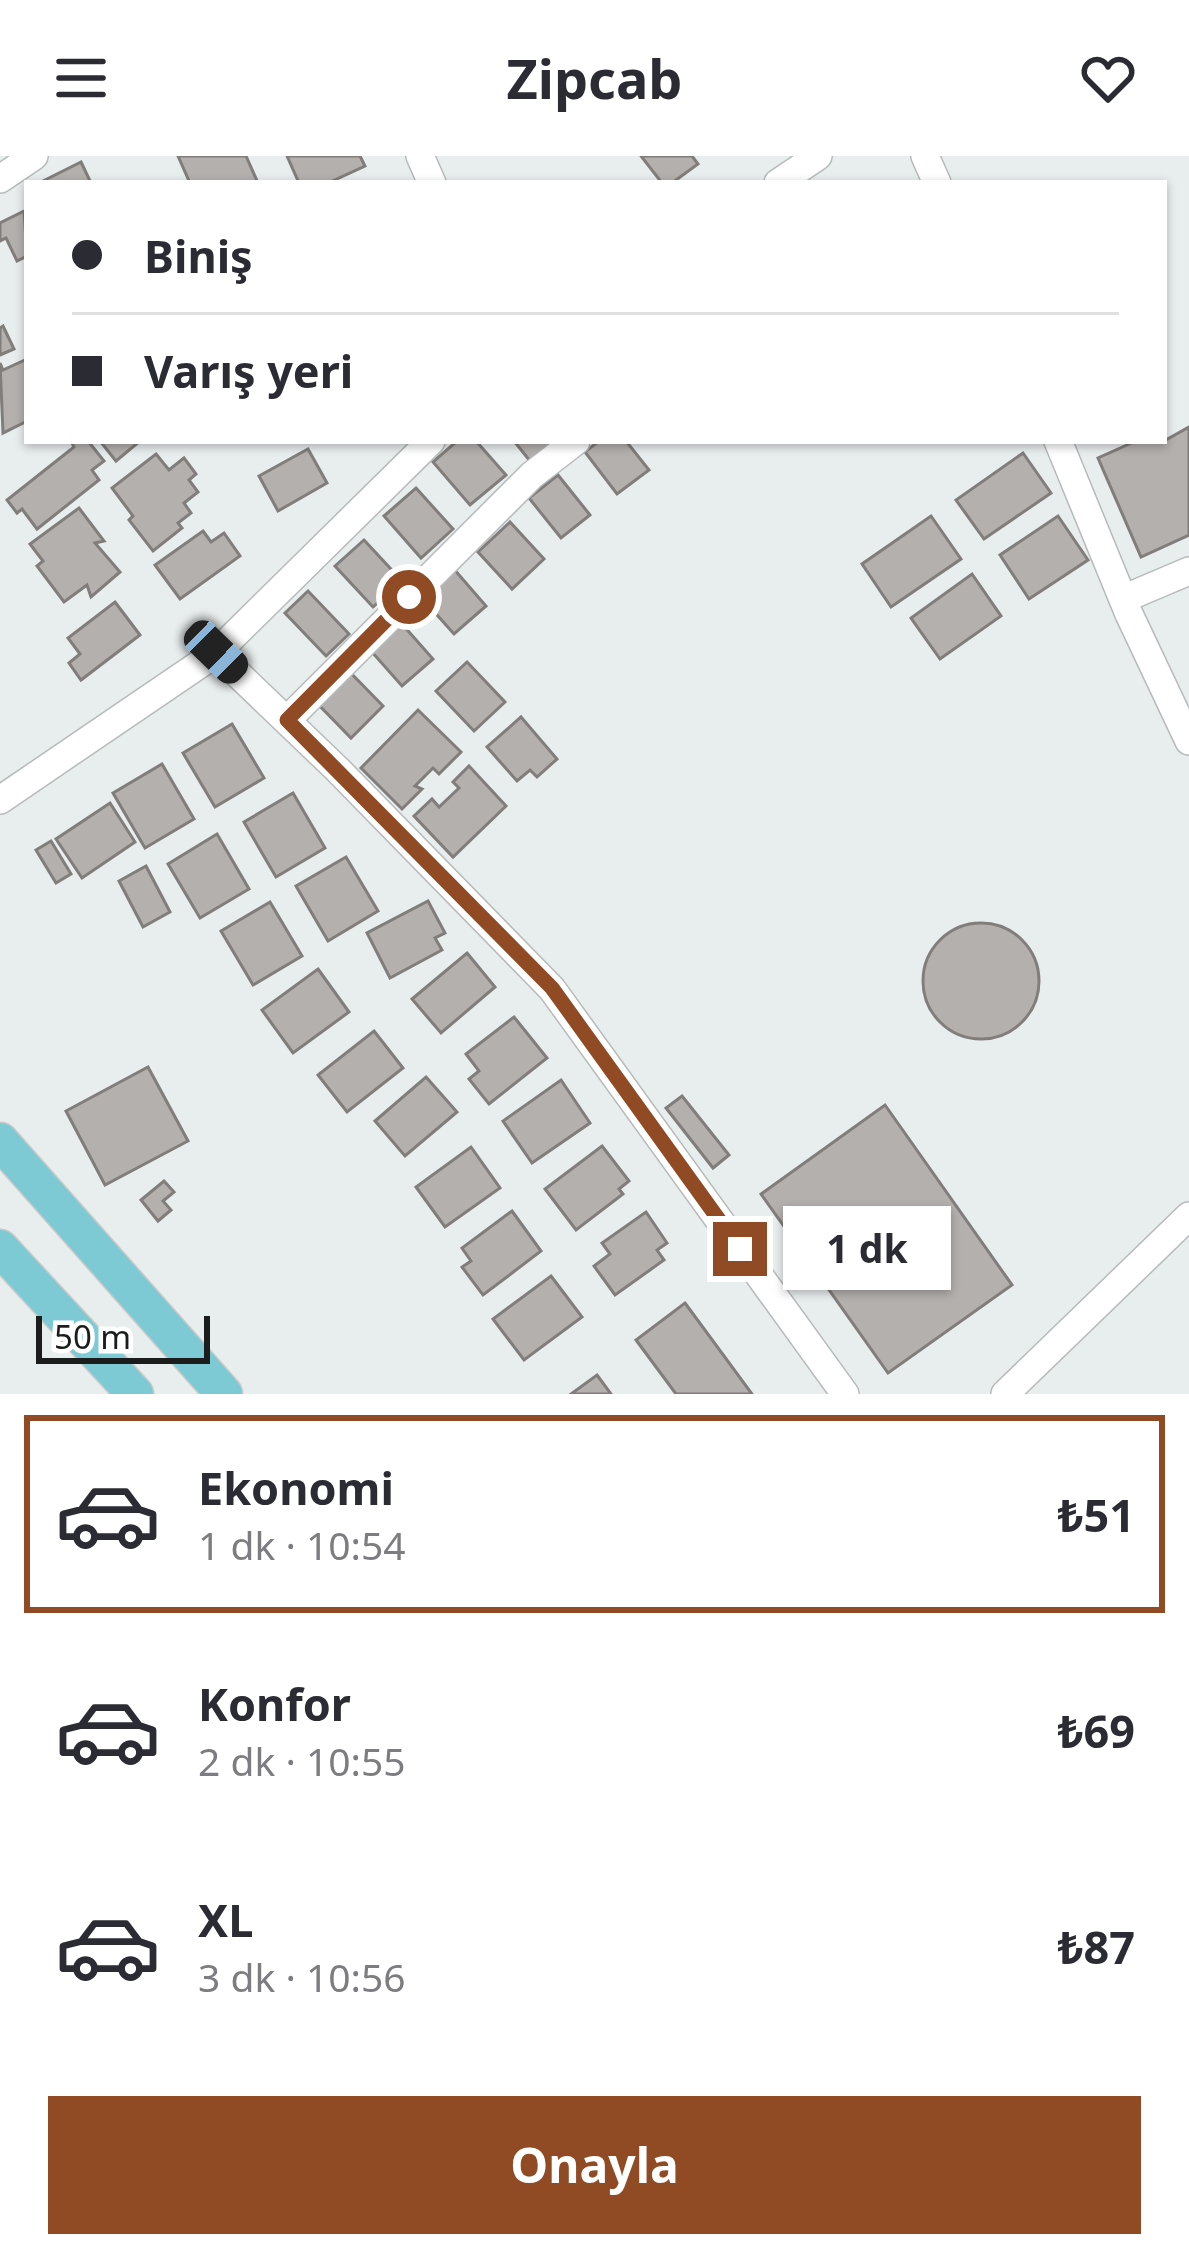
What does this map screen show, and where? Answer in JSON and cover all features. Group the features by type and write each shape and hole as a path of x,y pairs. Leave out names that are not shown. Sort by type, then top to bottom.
{"main road":[{"path":"0,1141 224,1394"},
{"path":"0,1248 135,1394"}],"street":[{"path":"0,179 34,156"},
{"path":"782,180 818,156"},
{"path":"0,800 216,652 428,444"},
{"path":"287,720 532,475 571,444"},
{"path":"1059,444 1189,742"},
{"path":"1123,598 1189,571"},
{"path":"216,652 552,988 845,1394"},
{"path":"1005,1394 1189,1216"}],"building":[{"path":"178,156 246,156 257,180 189,180"},
{"path":"287,156 360,156 365,166 335,180 298,180"},
{"path":"641,156 692,156 698,164 676,180 660,180"},
{"path":"81,162 90,180 45,180"},
{"path":"24,211 24,258 17,261 6,238 0,241 0,223"},
{"path":"3,326 14,349 0,355 0,328"},
{"path":"24,360 24,422 3,433 0,363 3,370"},
{"path":"1189,427 1189,535 1141,557 1098,458 1129,444 1167,444 1167,439"},
{"path":"90,444 104,461 92,470 99,480 37,529 22,509 17,513 7,500 74,447"},
{"path":"102,444 136,444 116,461"},
{"path":"454,444 479,444 506,475 470,505 433,462"},
{"path":"516,444 550,444 530,461"},
{"path":"595,444 628,444 649,470 617,494 585,452"},
{"path":"308,449 327,483 278,511 259,476"},
{"path":"1023,453 1051,493 984,539 956,500"},
{"path":"156,454 169,470 184,458 196,474 189,480 198,492 184,503 191,513 178,523 182,528 153,551 112,488"},
{"path":"558,475 590,515 561,538 529,498"},
{"path":"416,488 453,529 421,558 384,516"},
{"path":"79,508 104,541 95,543 120,572 91,597 87,585 64,602 37,566 43,561 30,544"},
{"path":"931,516 961,559 891,607 862,564"},
{"path":"1058,516 1088,560 1029,599 1000,555"},
{"path":"510,522 544,559 512,589 478,552"},
{"path":"203,531 211,542 224,533 240,556 180,599 155,565"},
{"path":"364,540 402,581 373,607 335,566"},
{"path":"453,568 486,606 454,634 421,597"},
{"path":"972,574 1001,616 940,659 911,618"},
{"path":"308,591 349,634 326,656 285,613"},
{"path":"115,602 140,635 81,680 69,663 80,654 68,638"},
{"path":"402,624 433,659 402,686 371,651"},
{"path":"467,662 505,702 474,731 436,691"},
{"path":"343,665 383,706 351,738 311,697"},
{"path":"418,710 461,752 439,774 433,768 415,786 422,789 402,809 361,768"},
{"path":"521,717 557,759 537,777 530,770 517,781 487,747"},
{"path":"232,724 264,778 215,807 183,753"},
{"path":"162,764 194,819 145,848 113,793"},
{"path":"469,766 506,806 453,857 414,816 432,799 439,807 459,788 453,782"},
{"path":"293,793 325,848 276,877 244,822"},
{"path":"110,803 135,842 82,878 56,839"},
{"path":"217,834 249,889 200,918 168,864"},
{"path":"51,841 71,874 56,883 36,850"},
{"path":"346,857 378,911 328,941 296,886"},
{"path":"146,866 170,912 143,927 119,881"},
{"path":"428,901 445,933 435,938 442,950 390,978 367,933"},
{"path":"270,902 302,956 253,985 221,931"},
{"path":"981,923 1003,928 1022,940 1034,959 1039,981 1034,1003 1022,1022 1003,1034 981,1039 959,1034 940,1022 928,1003 923,981 928,959 940,940 959,928"},
{"path":"467,953 495,987 441,1033 412,999"},
{"path":"318,969 349,1012 293,1053 262,1010"},
{"path":"514,1017 547,1058 489,1104 469,1079 479,1071 466,1054"},
{"path":"374,1031 403,1068 347,1112 318,1075"},
{"path":"148,1067 188,1141 105,1185 66,1111"},
{"path":"426,1077 457,1112 405,1156 375,1121"},
{"path":"561,1080 590,1123 532,1163 503,1121"},
{"path":"682,1096 729,1155 713,1168 666,1108"},
{"path":"885,1105 1012,1285 888,1373 761,1194"},
{"path":"602,1146 629,1181 619,1189 623,1194 576,1230 545,1189"},
{"path":"471,1147 500,1188 445,1227 416,1187"},
{"path":"164,1181 174,1192 163,1201 171,1210 158,1221 141,1200"},
{"path":"512,1211 541,1251 483,1295 462,1267 471,1261 462,1248"},
{"path":"646,1212 667,1243 657,1250 664,1260 615,1295 594,1266 610,1254 602,1243"},
{"path":"551,1276 582,1317 524,1360 493,1319"},
{"path":"685,1303 752,1394 676,1394 636,1340"},
{"path":"597,1375 611,1394 571,1394"}],"route":[{"path":"409,597 287,720 552,988 740,1249"}]}
